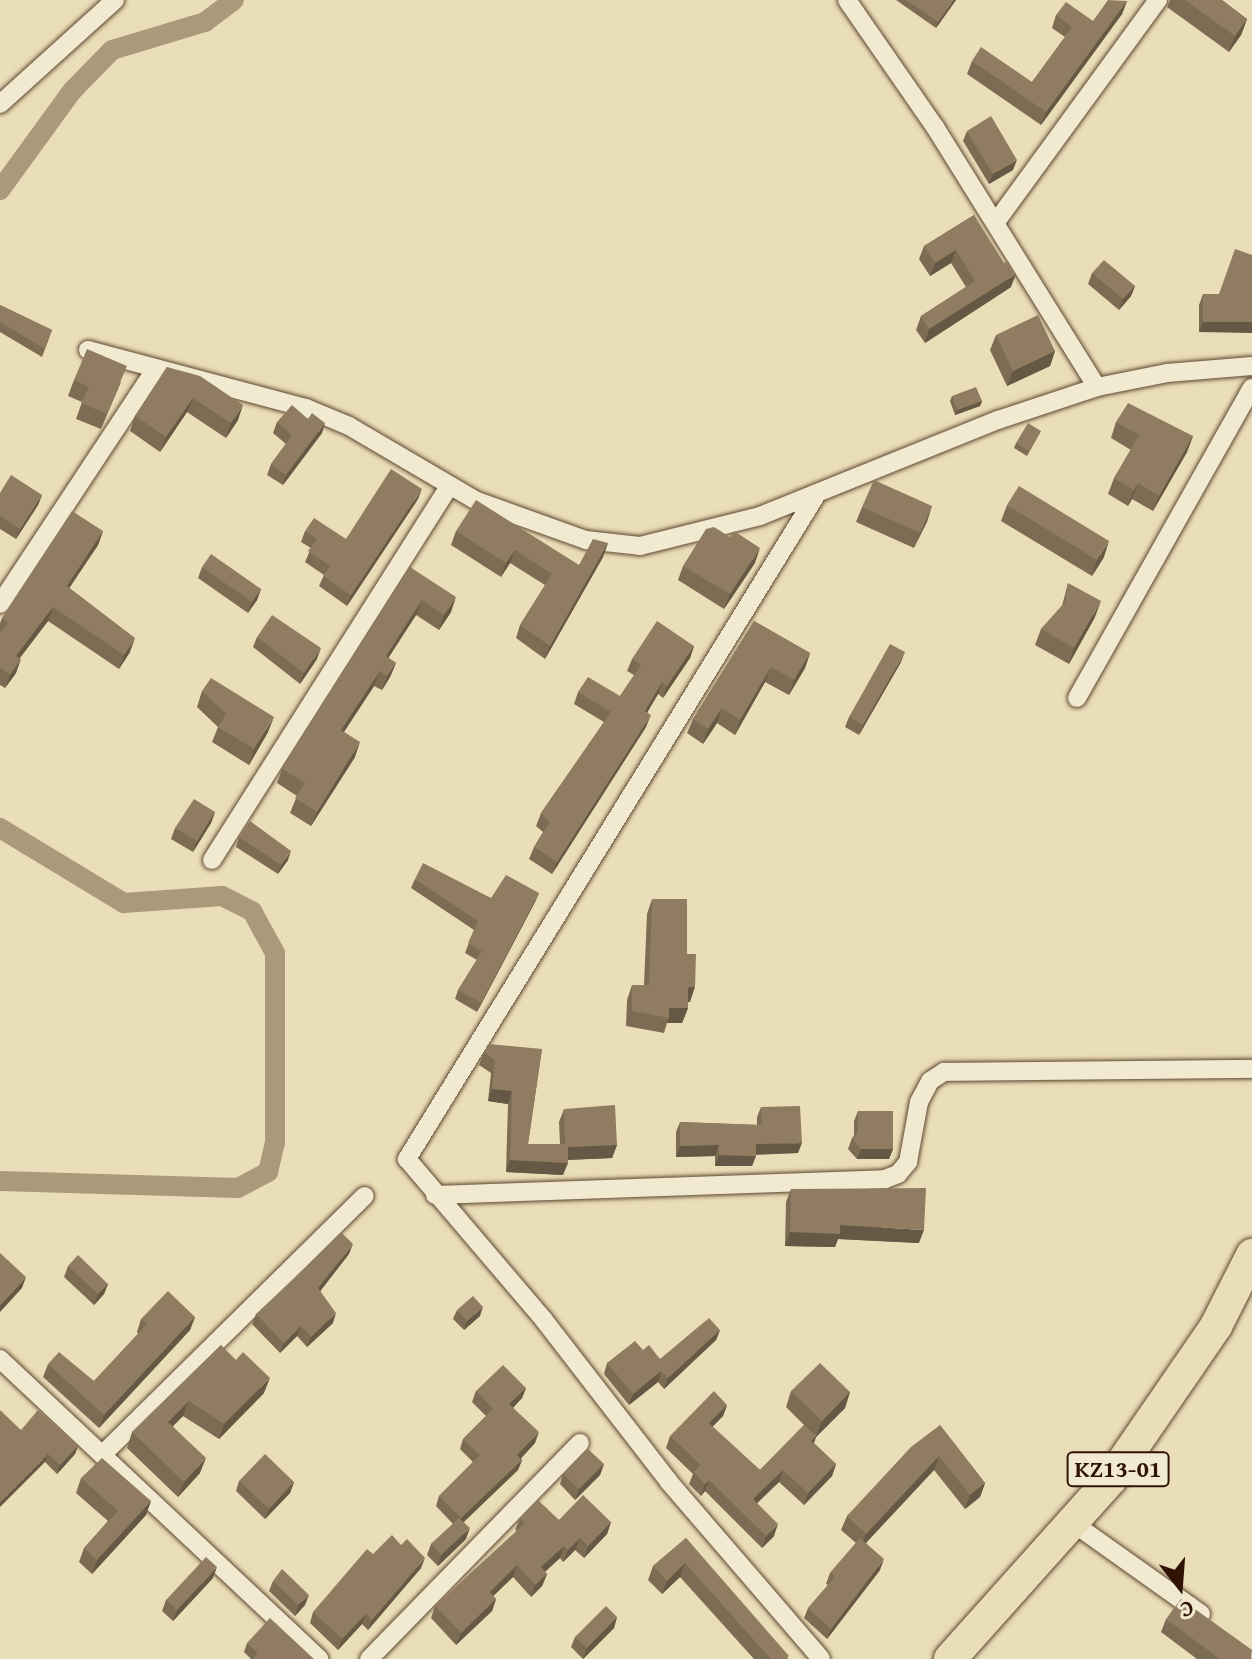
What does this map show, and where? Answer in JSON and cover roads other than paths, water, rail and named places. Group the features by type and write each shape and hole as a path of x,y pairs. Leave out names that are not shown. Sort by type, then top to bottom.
{"highway":[{"name":"KZ13-01","path":"950,1659 1073,1523 1178,1384 1252,1255"}],"street":[{"path":"0,104 115,0"},
{"path":"847,0 996,222 1097,387"},
{"path":"996,222 1158,0"},
{"path":"88,350 154,371 306,408 349,426 449,486 586,540 640,546 709,533 815,497 916,452 1097,387 1167,373 1252,366"},
{"path":"0,604 154,371"},
{"path":"1077,698 1252,388"},
{"path":"212,860 449,486"},
{"path":"815,497 407,1159 563,1344 669,1482 821,1659"},
{"path":"435,1195 885,1179 898,1174 908,1162 919,1102 930,1081 944,1072 1252,1069"},
{"path":"104,1453 365,1196"},
{"path":"0,1359 104,1453 319,1659"},
{"path":"369,1659 580,1443"},
{"path":"1073,1523 1215,1624"}],"waterway":[{"path":"0,190 72,91 112,50 205,22 234,0"},
{"path":"0,828 124,903 222,896 252,911 275,953 275,1142 268,1172 238,1188 0,1181"}]}
